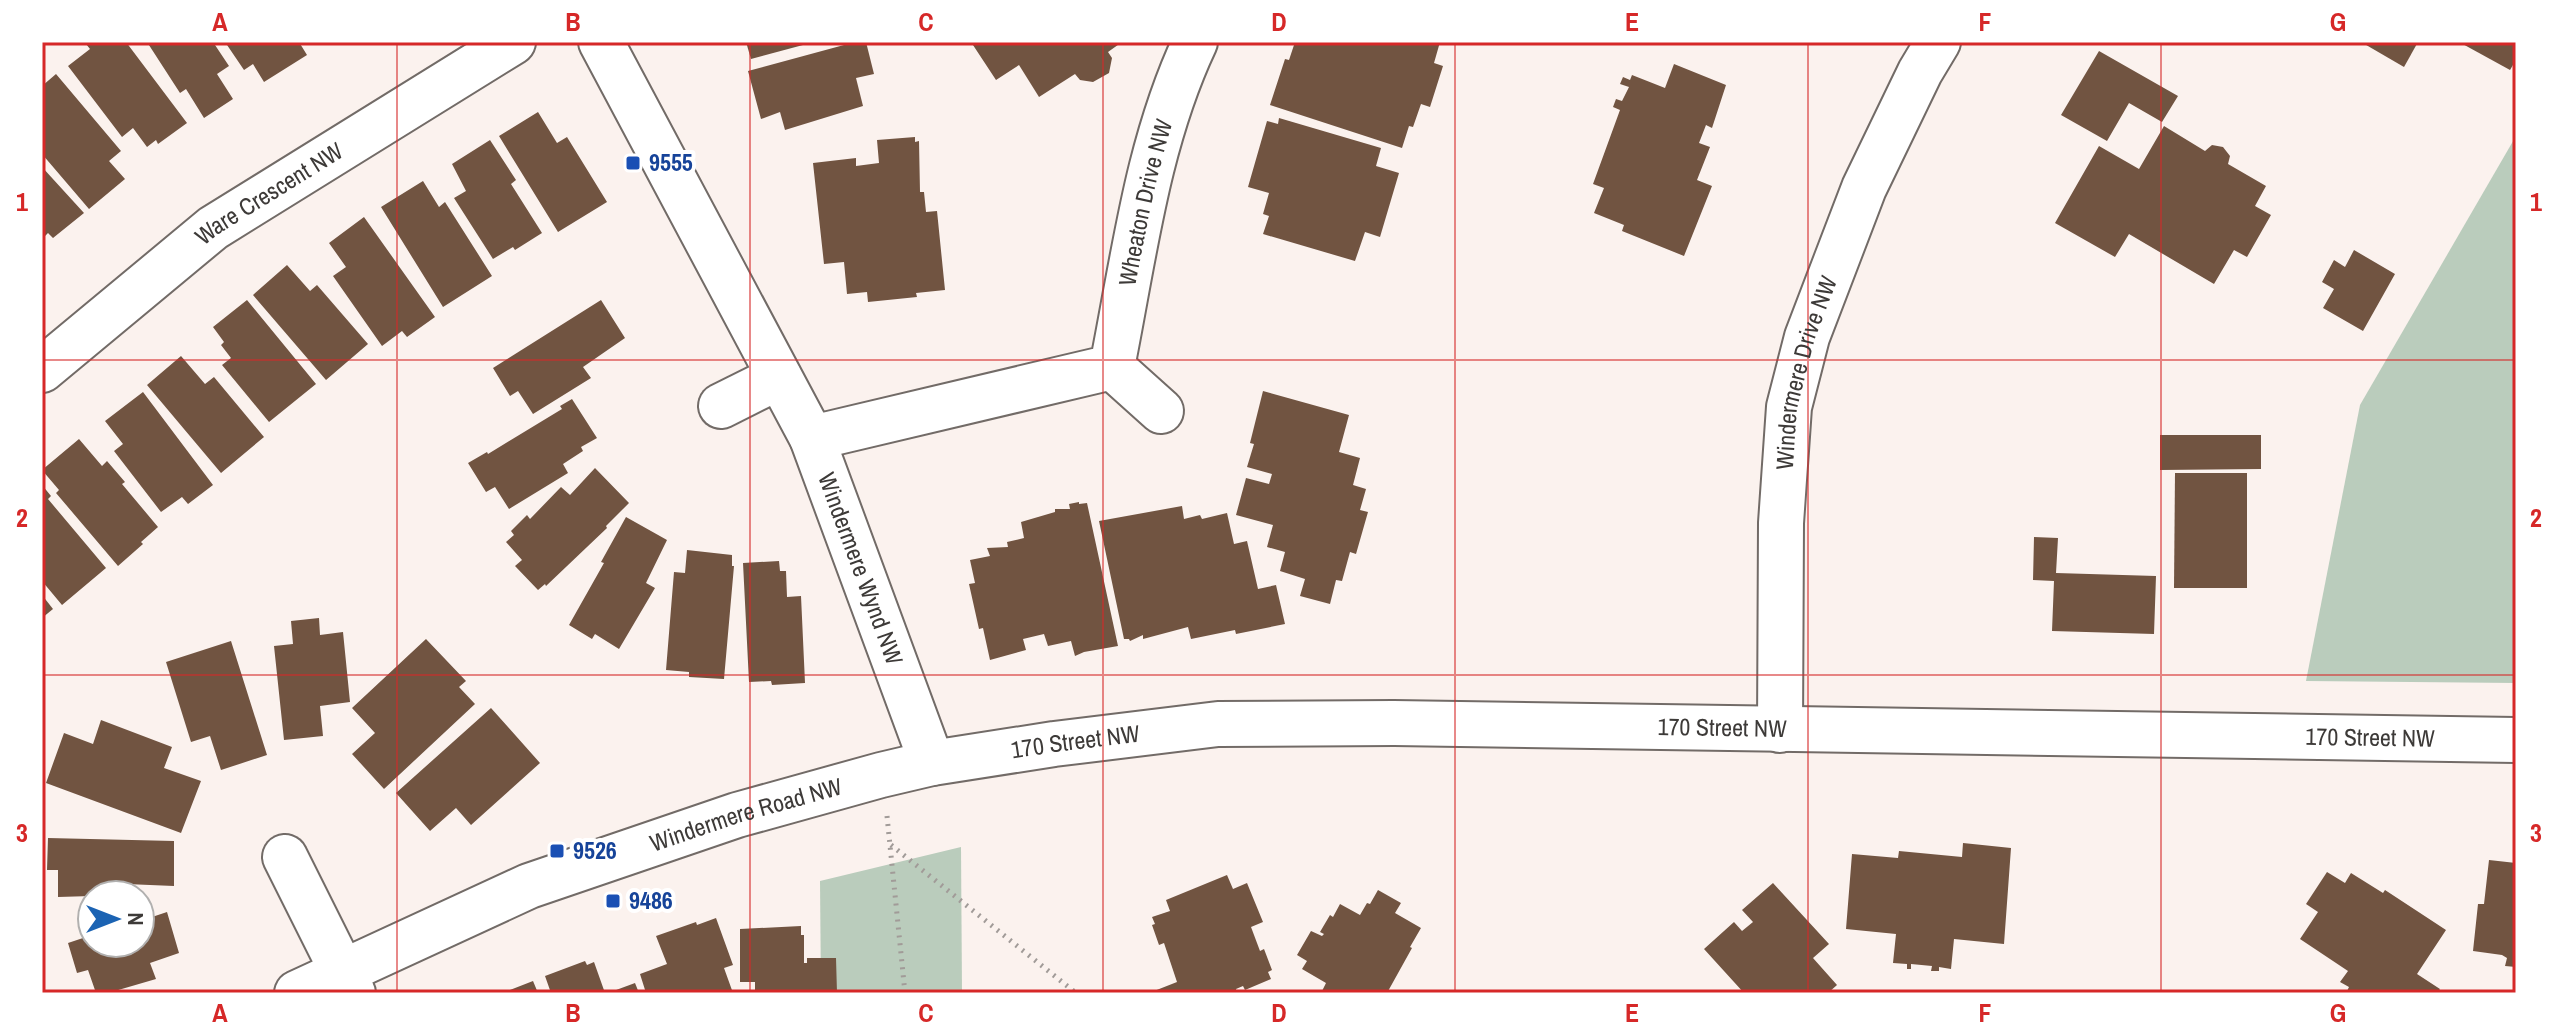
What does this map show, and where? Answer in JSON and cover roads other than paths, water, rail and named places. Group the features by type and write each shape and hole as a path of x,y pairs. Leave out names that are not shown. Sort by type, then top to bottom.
{"street":[{"name":"Ware Crescent NW","path":"42,370 213,228 513,42"},
{"name":"Windermere Wynd NW","path":"601,42 812,438 932,763"},
{"name":"Wheaton Drive NW","path":"1112,367 1154,154 1179,76 1195,42"},
{"name":"Windermere Drive NW","path":"1780,730 1781,523 1789,407 1807,337 1864,188 1920,72 1938,42"},
{"path":"812,438 1112,367 1161,411"},
{"path":"721,406 779,377"},
{"name":"170 Street NW","path":"932,763 1218,724 1394,723 2516,740"},
{"name":"Windermere Road NW","path":"297,993 348,982 529,886 737,815 932,763"},
{"path":"285,857 348,982"}],"place":[{"name":"9555","path":"633,163"},
{"name":"9526","path":"557,851"},
{"name":"9486","path":"613,901"}]}
